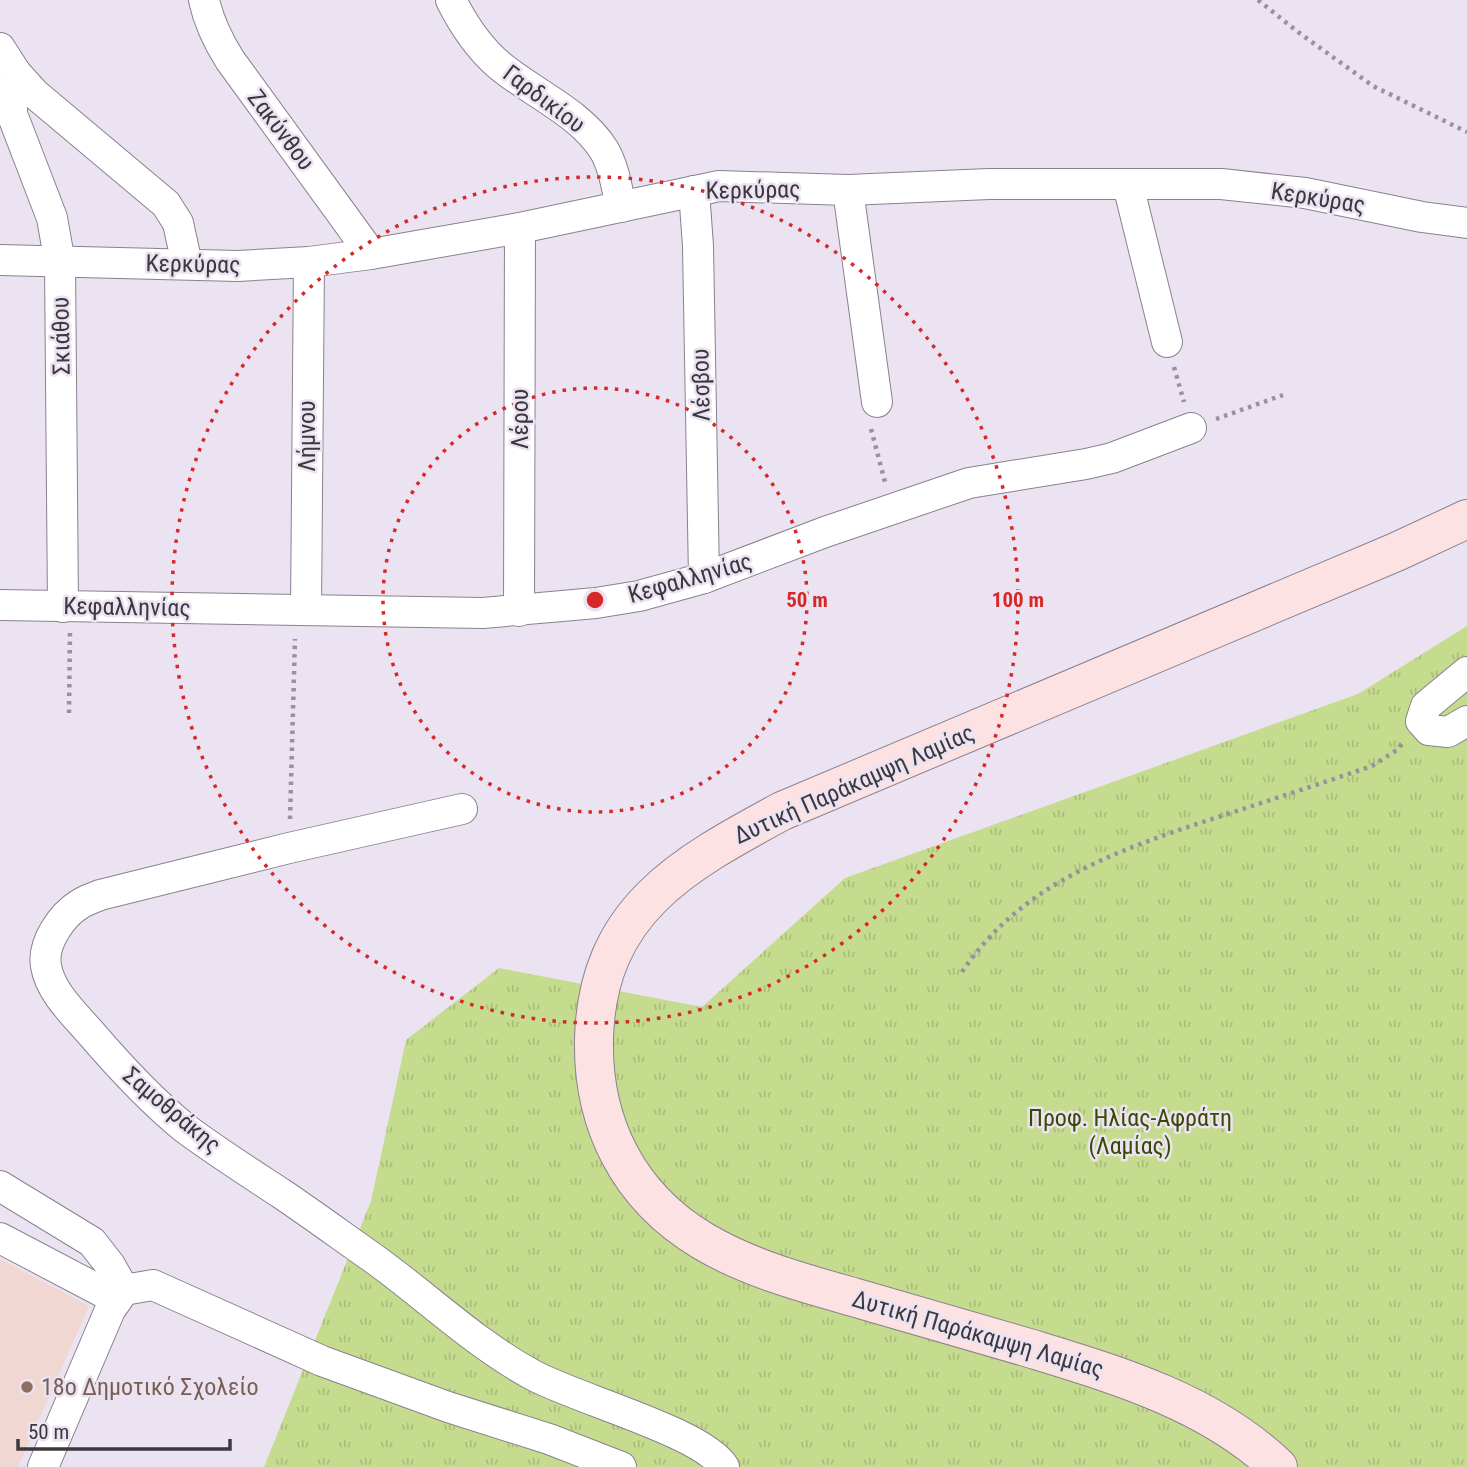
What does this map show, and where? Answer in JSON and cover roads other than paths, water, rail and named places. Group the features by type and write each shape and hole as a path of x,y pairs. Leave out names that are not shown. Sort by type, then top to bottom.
{"main road":[{"name":"Δυτική Παράκαμψη Λαμίας","path":"1278,1467 1262,1452 1210,1417 1107,1371 818,1287 758,1266 703,1241 664,1212 642,1191 608,1133 600,1107 595,1069 594,1023 598,993 609,958 641,907 657,890 724,842 782,811 1467,519"}],"street":[{"name":"Ζακύνθου","path":"204,0 216,38 230,60 371,254"},
{"name":"Γαρδικίου","path":"451,0 465,26 498,64 567,114 596,140 609,163 621,207"},
{"path":"0,48 16,73 35,94 166,204 178,223 187,264"},
{"name":"Σκιάθου","path":"16,73 12,114 52,218 60,263 67,607"},
{"name":"Κερκύρας","path":"0,260 238,266 309,262 520,228 719,186 742,185 848,190 989,184 1221,184 1305,193 1422,217 1467,223"},
{"path":"1128,185 1167,342"},
{"path":"848,190 877,402"},
{"name":"Λέσβου","path":"694,191 698,246 704,578"},
{"name":"Λέρου","path":"519,611 520,228"},
{"name":"Λήμνου","path":"301,610 309,262"},
{"name":"Κεφαλληνίας","path":"0,605 422,613 519,611 639,596 704,578 892,508 969,483 1112,458 1191,428"},
{"path":"1467,672 1426,706 1421,721 1429,730 1448,732 1467,721"},
{"name":"Σαμοθράκης","path":"462,809 100,895 80,904 66,916 52,936 46,951 46,966 51,981 108,1055 186,1129 374,1259 463,1330 533,1376 576,1396 674,1433 714,1454 724,1467"},
{"path":"0,1186 92,1242 110,1265 120,1295"},
{"path":"0,1238 120,1295"},
{"path":"43,1467 120,1295 143,1285 153,1284 246,1329 322,1361 448,1407 549,1439 621,1467"}],"place":[{"name":"18ο Δημοτικό Σχολείο","path":"27,1387"}],"park label":[{"name":"Προφ. Ηλίας-Αφράτη (Λαμίας)","path":"1130,1132"}]}
